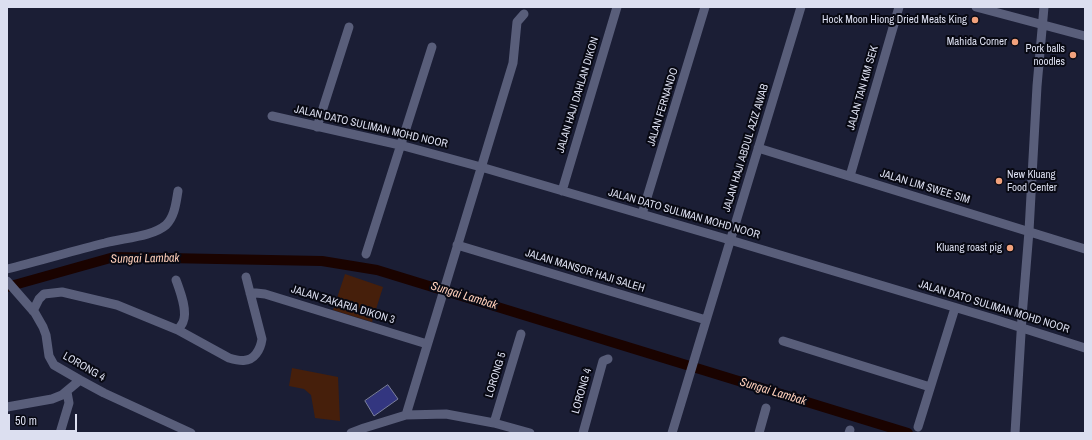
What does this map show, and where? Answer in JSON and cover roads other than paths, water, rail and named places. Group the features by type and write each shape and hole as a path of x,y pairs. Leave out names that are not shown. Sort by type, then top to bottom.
{"street":[{"name":"JALAN HAJI DAHLAN DIKON","path":"562,191 617,7"},
{"name":"JALAN FERNANDO","path":"642,214 705,7"},
{"name":"JALAN HAJI ABDUL AZIZ AWAB","path":"672,433 801,7"},
{"name":"JALAN TAN KIM SEK","path":"850,176 899,7"},
{"path":"976,7 1085,36"},
{"path":"1015,433 1037,86 1044,7"},
{"path":"406,415 513,63 517,22 524,14"},
{"path":"317,127 349,27"},
{"path":"366,254 432,47"},
{"name":"JALAN DATO SULIMAN MOHD NOOR","path":"272,116 400,145 481,167 730,240 1085,348"},
{"name":"JALAN LIM SWEE SIM","path":"758,148 1085,249"},
{"path":"7,269 105,242 134,237 156,231 166,225 171,218 175,208 178,191"},
{"name":"JALAN MANSOR HAJI SALEH","path":"457,245 706,320"},
{"path":"33,311 39,299 44,294 62,292 117,305 178,330 229,358 238,361 246,361 253,358 261,347 262,338 246,277"},
{"path":"176,280 185,312 184,322 178,330"},
{"name":"LORONG 4","path":"7,281 33,311 43,327 46,335 49,356 54,365 104,392 191,433"},
{"name":"JALAN ZAKARIA DIKON 3","path":"250,293 265,294 427,344"},
{"path":"918,427 955,308"},
{"name":"LORONG 5","path":"494,422 521,334"},
{"path":"784,341 930,386"},
{"name":"LORONG 4","path":"583,433 603,361 608,359"},
{"path":"7,408 62,396 80,380"},
{"path":"60,433 69,403 67,392"},
{"path":"759,433 766,408"},
{"path":"351,433 406,415 446,414 494,422 530,433"}],"waterway":[{"name":"Sungai Lambak","path":"7,287 114,257 322,261 377,270 908,433"}],"place":[{"name":"Hock Moon Hiong Dried Meats King","path":"975,20"},
{"name":"Mahida Corner","path":"1015,42"},
{"name":"Pork balls noodles","path":"1073,55"},
{"name":"New Kluang Food Center","path":"999,181"},
{"name":"Kluang roast pig","path":"1010,248"}]}
